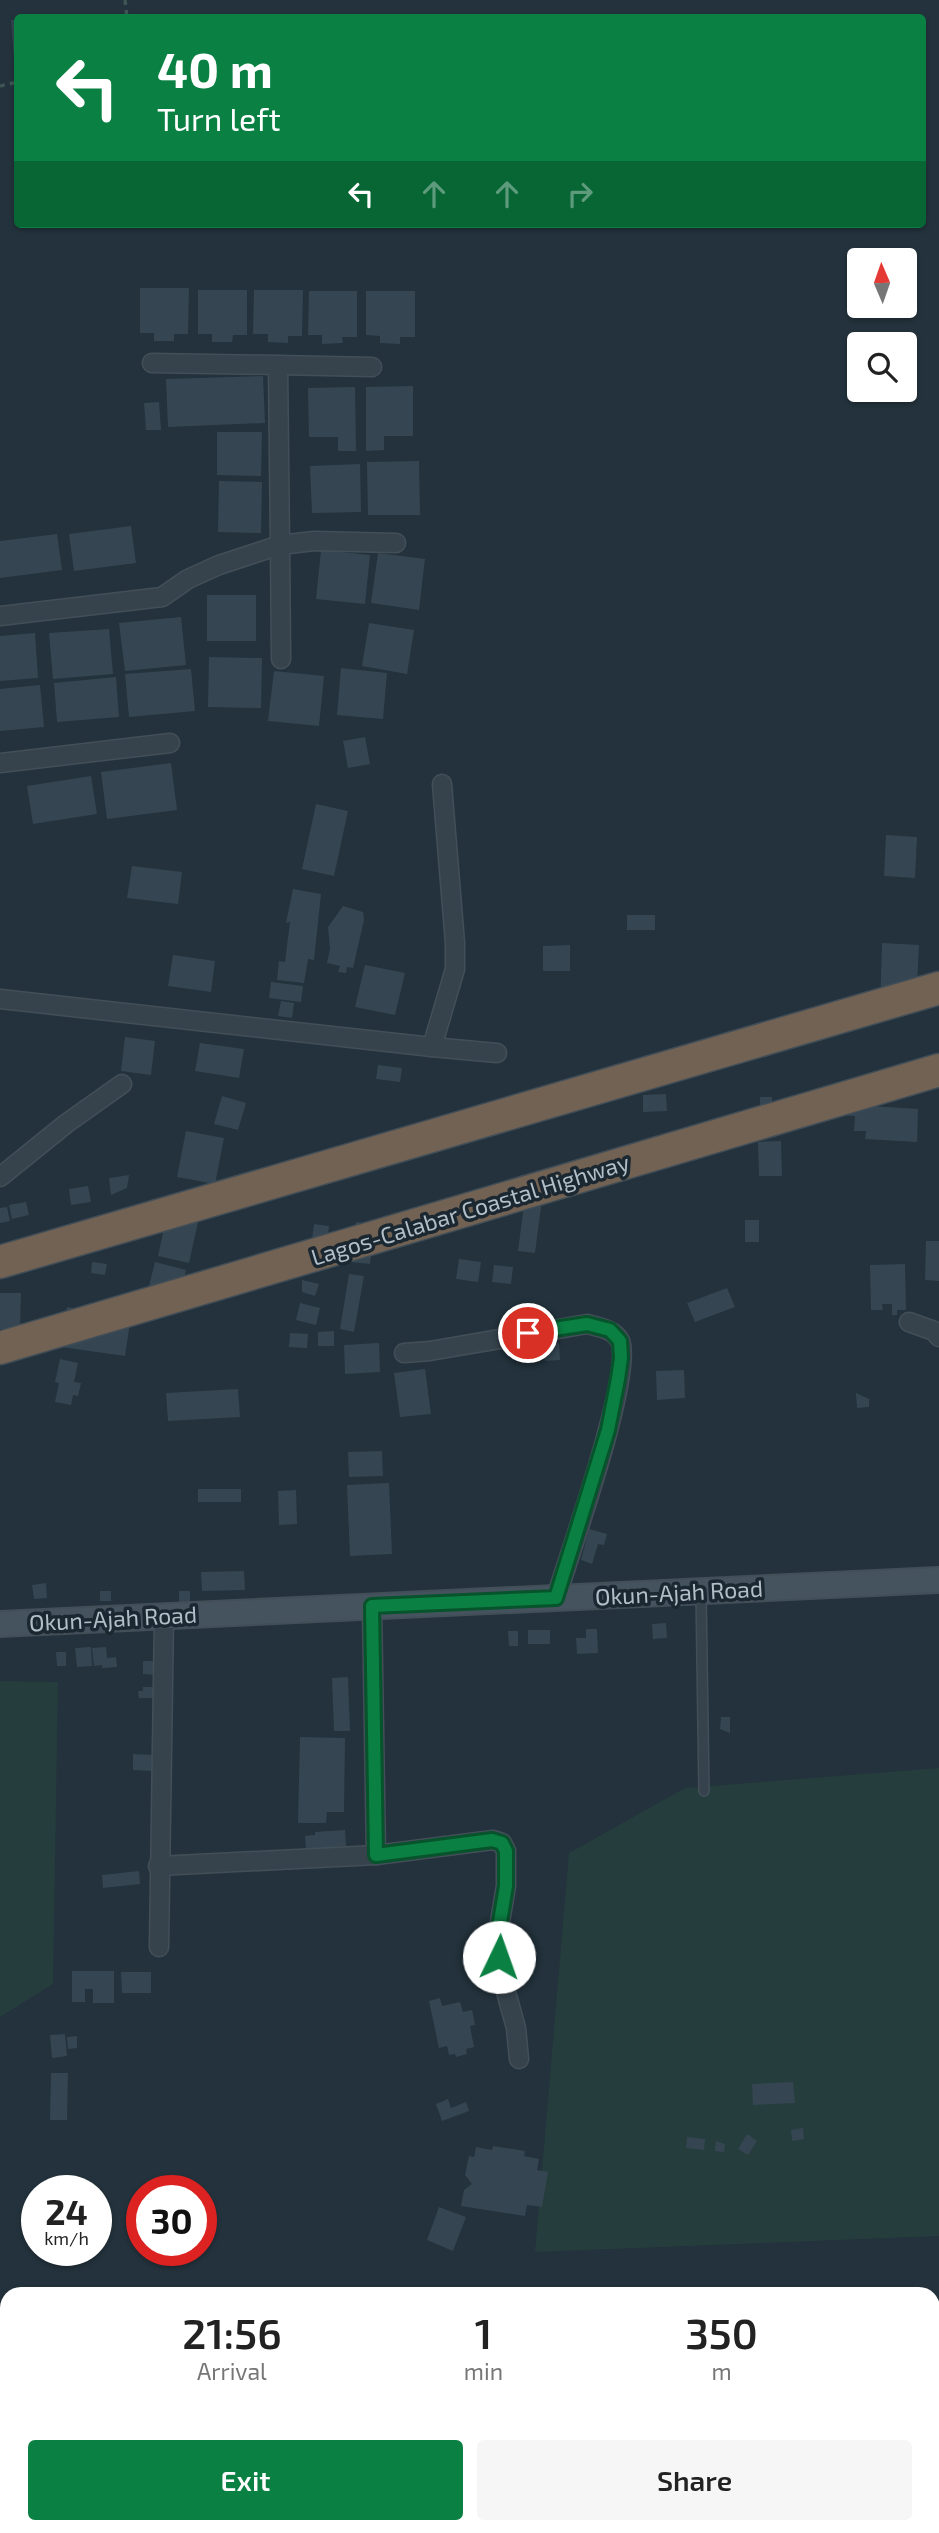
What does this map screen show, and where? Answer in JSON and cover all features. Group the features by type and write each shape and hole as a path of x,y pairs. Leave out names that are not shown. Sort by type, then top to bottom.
{"highway":[{"path":"0,1262 939,988"},
{"name":"Lagos-Calabar Coastal Highway","path":"0,1348 939,1070"}],"street":[{"path":"152,363 372,367"},
{"path":"278,365 281,659"},
{"path":"0,616 162,597 188,579 219,565 280,545 313,541 396,543"},
{"path":"0,762 170,743"},
{"path":"432,1047 455,969 456,943 442,784"},
{"path":"0,999 497,1053"},
{"path":"0,1177 66,1123 121,1084"},
{"path":"909,1322 934,1331 939,1337"},
{"path":"404,1353 587,1324 610,1330 620,1341 621,1358 608,1430 556,1598"},
{"name":"Okun-Ajah Road","path":"0,1624 939,1580"},
{"path":"372,1606 376,1855"},
{"path":"159,1947 163,1616"},
{"path":"158,1866 376,1855 492,1840 502,1843 506,1851 506,1886 497,1940 501,1974 516,2028 519,2059"}],"lane":[{"path":"701,1591 704,1791"}],"green space":[{"path":"0,1681 58,1682 53,1984 0,2017"},
{"path":"939,1768 939,2236 535,2252 569,1853 685,1788"}],"building":[{"path":"11,20 14,20 14,59"},
{"path":"140,288 189,288 188,334 174,334 174,341 154,341 154,333 140,333"},
{"path":"198,290 247,290 247,335 233,335 232,342 212,342 212,334 198,334"},
{"path":"254,290 303,290 302,336 288,336 288,343 268,342 268,334 253,334"},
{"path":"309,291 357,291 357,337 342,337 343,343 322,344 322,335 308,335"},
{"path":"366,291 415,291 415,337 400,337 400,344 380,343 380,336 366,335"},
{"path":"263,376 265,423 168,427 166,379"},
{"path":"413,386 413,436 384,436 384,450 366,451 366,387"},
{"path":"355,387 356,451 338,451 338,437 309,437 308,388"},
{"path":"159,402 161,430 146,430 144,403"},
{"path":"217,432 262,432 261,476 217,475"},
{"path":"419,461 420,515 368,515 367,462"},
{"path":"360,464 361,512 312,513 310,466"},
{"path":"219,481 262,482 261,533 218,532"},
{"path":"131,526 136,563 74,571 69,534"},
{"path":"57,534 62,570 0,578 0,541"},
{"path":"321,550 370,555 365,604 316,599"},
{"path":"378,553 425,559 419,610 371,603"},
{"path":"207,595 256,595 256,641 207,641"},
{"path":"181,617 186,665 125,671 119,623"},
{"path":"369,623 414,630 407,674 362,666"},
{"path":"109,629 113,674 53,679 49,633"},
{"path":"35,633 38,678 0,681 0,636"},
{"path":"209,657 262,658 261,708 208,707"},
{"path":"341,668 387,673 383,719 337,715"},
{"path":"191,669 195,711 129,717 125,674"},
{"path":"274,671 324,676 319,726 268,721"},
{"path":"116,677 119,717 57,722 54,683"},
{"path":"40,685 44,727 0,731 0,689"},
{"path":"365,737 370,764 348,768 343,741"},
{"path":"171,763 177,810 107,819 101,772"},
{"path":"91,776 97,814 33,824 27,786"},
{"path":"316,804 348,811 334,876 302,869"},
{"path":"886,835 917,837 915,878 884,876"},
{"path":"132,866 182,872 178,904 127,898"},
{"path":"293,889 321,894 314,960 308,959 304,983 277,980 279,961 285,962 290,922 286,923"},
{"path":"343,906 363,912 364,920 353,968 347,967 346,973 338,972 340,966 327,963 330,949 328,927"},
{"path":"627,915 655,915 655,930 627,930"},
{"path":"882,943 919,945 916,1009 880,1007"},
{"path":"570,945 570,971 543,971 543,946"},
{"path":"173,955 215,961 211,992 168,986"},
{"path":"365,965 405,973 395,1015 355,1007"},
{"path":"271,982 303,986 301,1002 269,998"},
{"path":"281,1001 294,1003 292,1018 278,1016"},
{"path":"125,1037 155,1041 151,1075 121,1071"},
{"path":"200,1043 244,1049 239,1078 195,1071"},
{"path":"378,1065 402,1068 400,1082 376,1079"},
{"path":"666,1094 667,1111 643,1112 643,1095"},
{"path":"222,1096 246,1103 238,1130 214,1124"},
{"path":"760,1097 772,1097 773,1121 760,1121"},
{"path":"855,1105 918,1109 917,1142 865,1139 866,1131 854,1131 855,1116 840,1115"},
{"path":"186,1131 224,1138 215,1184 177,1177"},
{"path":"781,1141 782,1176 759,1176 758,1142"},
{"path":"129,1175 127,1188 111,1195 109,1178"},
{"path":"527,1181 544,1184 535,1253 518,1251"},
{"path":"88,1186 91,1202 71,1205 69,1189"},
{"path":"26,1202 29,1215 12,1219 9,1205"},
{"path":"169,1206 200,1213 189,1263 158,1256"},
{"path":"7,1207 10,1221 0,1223 0,1208"},
{"path":"745,1220 759,1220 759,1242 745,1242"},
{"path":"356,1222 375,1224 370,1264 351,1262"},
{"path":"314,1224 329,1226 326,1256 310,1254"},
{"path":"926,1241 939,1241 939,1281 925,1280"},
{"path":"459,1259 481,1262 478,1282 456,1279"},
{"path":"92,1262 107,1264 105,1275 91,1273"},
{"path":"155,1262 186,1270 178,1302 147,1294"},
{"path":"905,1264 906,1310 897,1310 897,1315 892,1315 892,1304 882,1304 883,1310 871,1310 870,1265"},
{"path":"494,1265 513,1267 511,1284 492,1282"},
{"path":"349,1274 364,1276 354,1332 340,1329"},
{"path":"302,1280 319,1284 315,1296 302,1292"},
{"path":"727,1288 735,1307 695,1322 687,1303"},
{"path":"0,1293 21,1293 20,1329 0,1329"},
{"path":"300,1303 320,1308 316,1325 296,1320"},
{"path":"67,1307 131,1316 125,1356 61,1347"},
{"path":"334,1331 334,1346 318,1346 318,1332"},
{"path":"290,1333 308,1334 307,1348 289,1347"},
{"path":"379,1343 380,1372 345,1374 344,1345"},
{"path":"559,1343 560,1360 545,1361 545,1344"},
{"path":"60,1359 78,1363 74,1382 81,1383 78,1396 73,1395 71,1405 55,1402 59,1383 55,1382"},
{"path":"425,1369 431,1414 400,1417 394,1373"},
{"path":"684,1370 685,1398 657,1400 656,1371"},
{"path":"238,1389 240,1417 168,1421 166,1393"},
{"path":"856,1393 869,1399 869,1407 857,1408"},
{"path":"382,1451 383,1476 349,1477 348,1452"},
{"path":"389,1483 392,1554 350,1556 347,1485"},
{"path":"198,1489 241,1489 241,1502 198,1502"},
{"path":"296,1490 297,1524 279,1525 278,1491"},
{"path":"589,1529 607,1534 604,1545 598,1544 592,1564 581,1560"},
{"path":"244,1571 245,1590 202,1591 201,1572"},
{"path":"46,1583 47,1598 34,1599 32,1585"},
{"path":"100,1591 111,1591 111,1601 100,1601"},
{"path":"179,1591 190,1591 190,1603 179,1602"},
{"path":"666,1623 667,1638 653,1639 652,1624"},
{"path":"586,1629 597,1629 598,1653 577,1654 576,1638 586,1638"},
{"path":"528,1630 550,1630 550,1644 528,1644"},
{"path":"508,1631 518,1631 518,1646 509,1646"},
{"path":"91,1647 92,1666 77,1667 75,1648"},
{"path":"106,1647 107,1658 116,1657 117,1667 94,1666 92,1648"},
{"path":"56,1652 66,1652 66,1666 57,1666"},
{"path":"143,1661 156,1661 156,1675 143,1674"},
{"path":"348,1677 350,1731 334,1731 332,1678"},
{"path":"143,1687 155,1687 155,1698 139,1698 138,1691 143,1691"},
{"path":"721,1717 730,1717 730,1733 720,1729"},
{"path":"300,1737 345,1738 344,1812 327,1812 326,1823 298,1823"},
{"path":"133,1754 154,1755 153,1771 133,1770"},
{"path":"345,1830 346,1846 306,1849 305,1836 315,1835 315,1832"},
{"path":"139,1871 140,1884 103,1888 102,1875"},
{"path":"72,1971 114,1971 114,2003 93,2003 93,1989 85,1989 85,2002 72,2002"},
{"path":"121,1972 151,1972 151,1993 122,1993"},
{"path":"440,1998 442,2006 460,2002 463,2012 472,2010 475,2025 470,2026 474,2047 466,2049 467,2054 456,2057 455,2054 449,2055 447,2046 439,2048 429,2001"},
{"path":"65,2034 67,2056 52,2058 50,2035"},
{"path":"77,2036 77,2048 68,2049 67,2037"},
{"path":"51,2073 68,2073 67,2120 50,2120"},
{"path":"793,2082 795,2103 753,2105 752,2084"},
{"path":"448,2099 451,2108 466,2102 469,2111 442,2121 436,2104"},
{"path":"803,2128 804,2139 792,2141 791,2130"},
{"path":"747,2134 757,2141 748,2155 738,2149"},
{"path":"687,2137 705,2139 704,2150 686,2148"},
{"path":"716,2141 725,2144 724,2152 715,2151"},
{"path":"493,2146 525,2151 524,2156 539,2159 537,2170 548,2172 542,2207 527,2205 525,2216 461,2206 464,2190 472,2184 465,2175 469,2156 474,2157 476,2147 492,2150"},
{"path":"439,2207 466,2217 453,2251 427,2240"}],"route":[{"path":"499,1957 497,1940 506,1886 506,1851 502,1843 492,1840 376,1855 372,1606 556,1598 608,1430 621,1358 620,1341 610,1330 587,1324 528,1333"}]}
